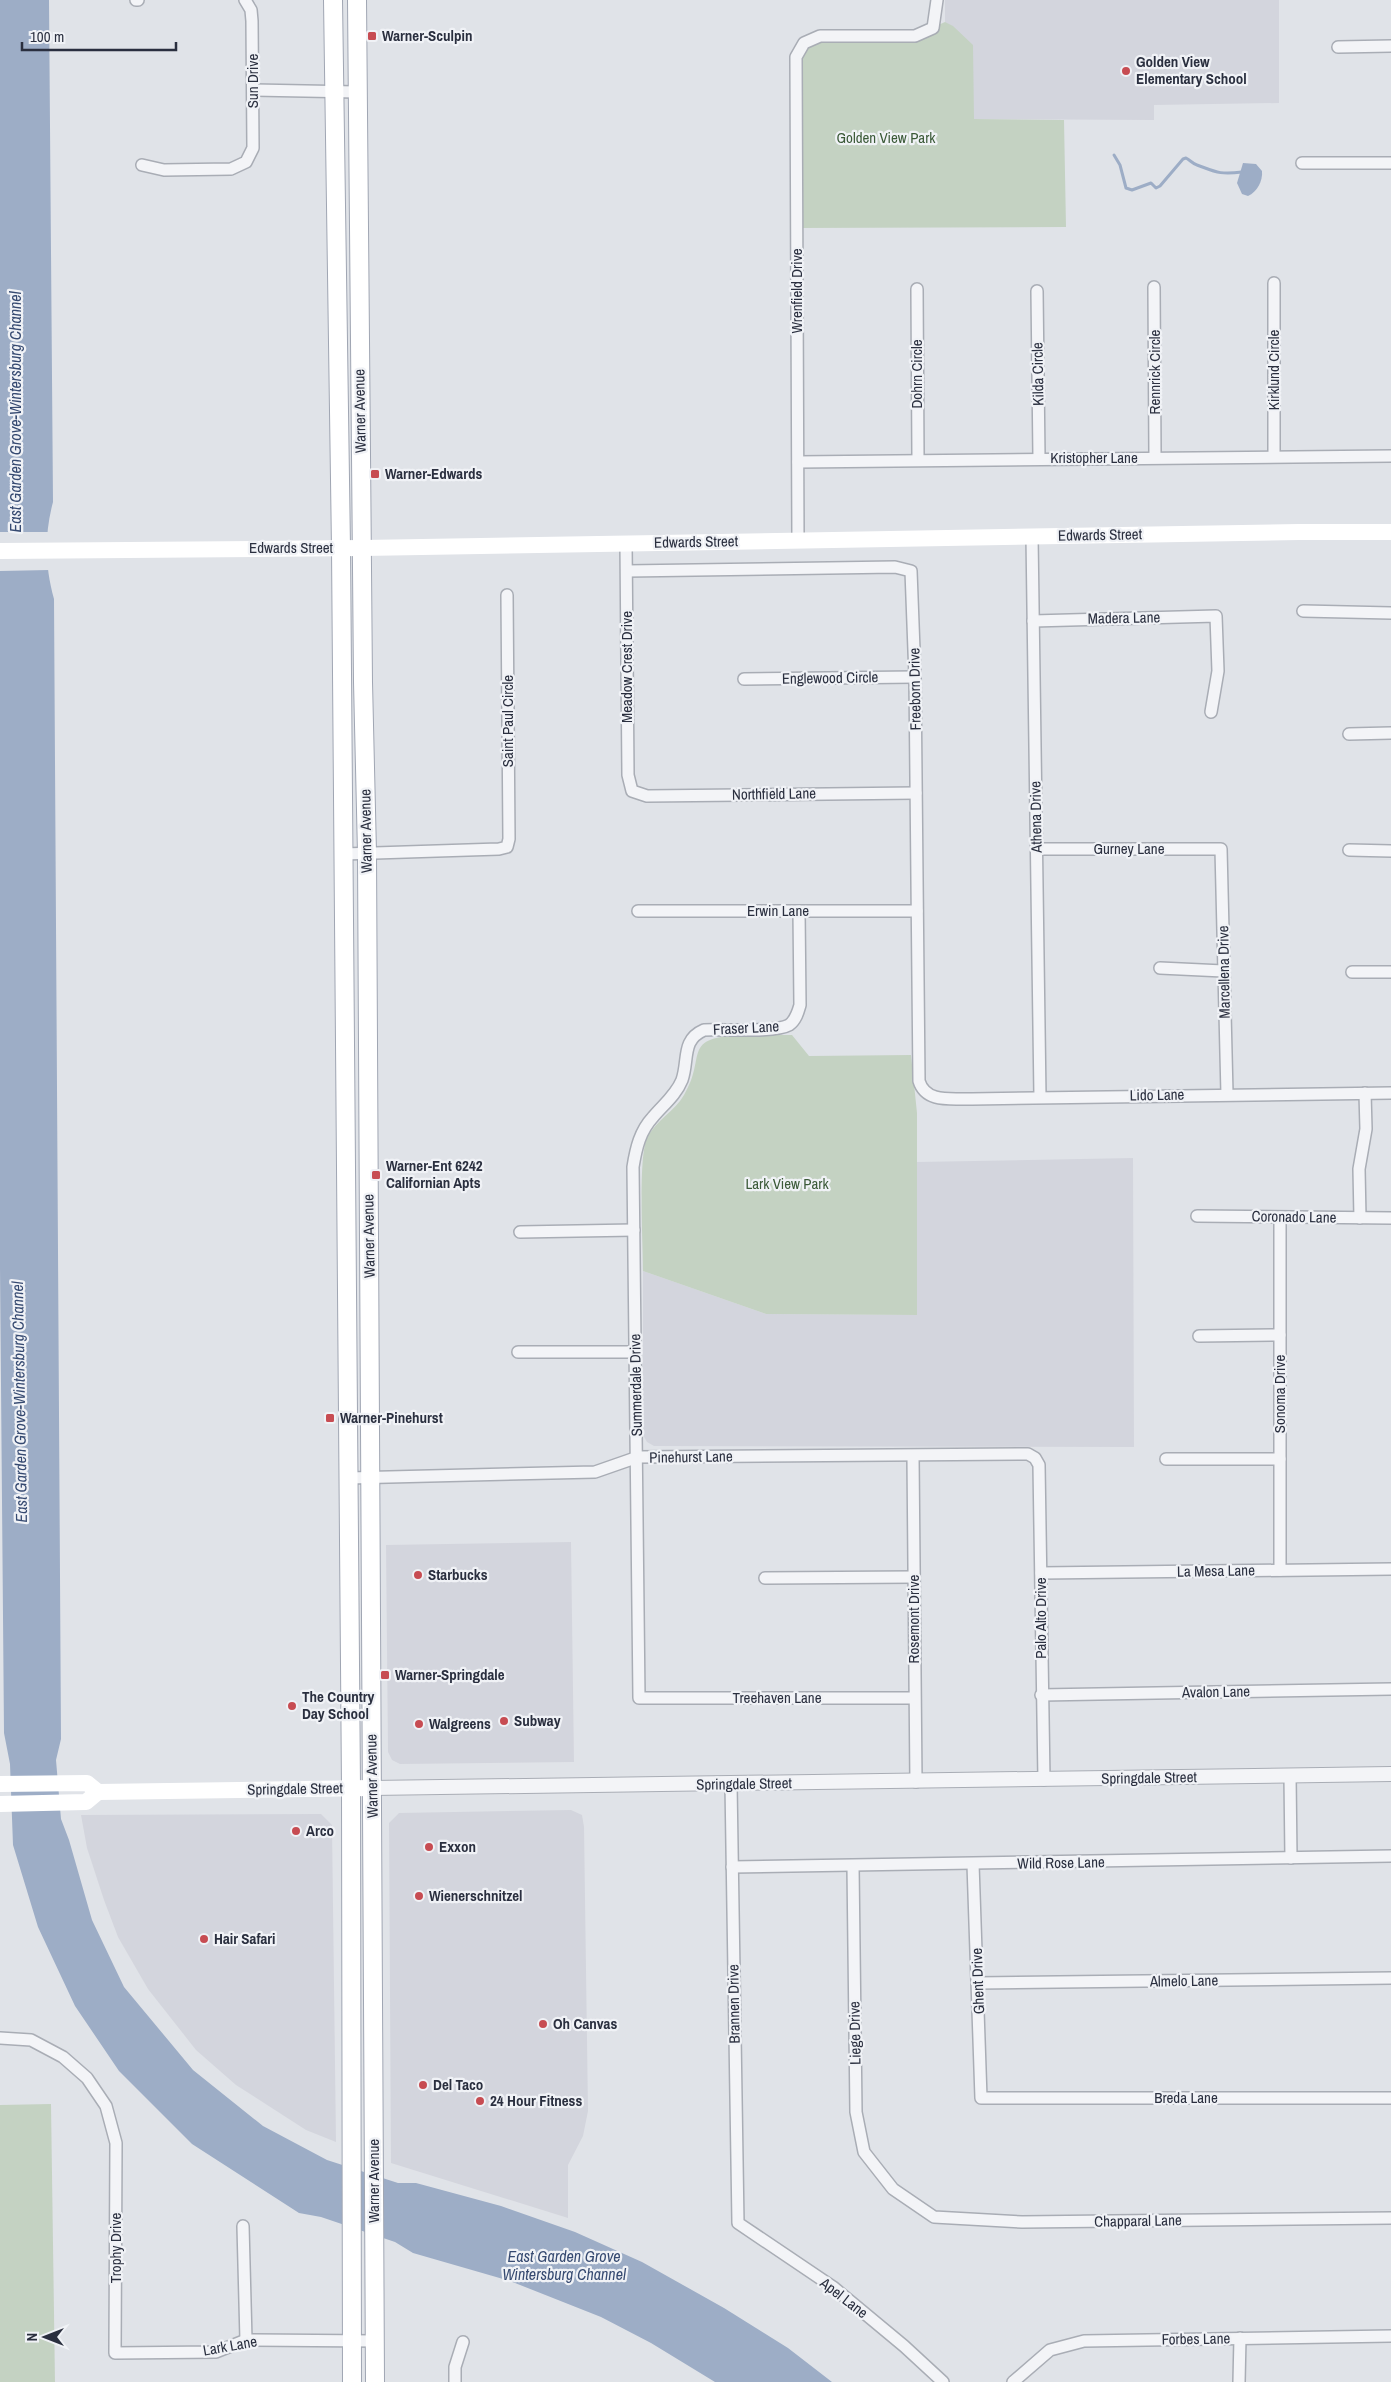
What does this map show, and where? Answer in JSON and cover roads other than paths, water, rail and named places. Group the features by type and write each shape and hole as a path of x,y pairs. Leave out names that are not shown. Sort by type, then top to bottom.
{"main road":[{"name":"Warner Avenue","path":"334,0 344,854 351,1788 352,2382"},
{"name":"Warner Avenue","path":"356,0 367,853 372,2052 376,2382"},
{"path":"336,177 347,192 347,243 358,254"},
{"path":"336,254 349,272 349,313 359,342"},
{"name":"Edwards Street","path":"0,550 362,548 1032,536 1391,532"},
{"path":"349,1569 358,1593 359,1648 370,1651"},
{"name":"Springdale Street","path":"4,1784 86,1783 98,1792 372,1788"},
{"name":"Springdale Street","path":"5,1803 86,1802 98,1792"},
{"path":"351,2051 372,2052"},
{"path":"351,2121 359,2121 364,2129 365,2152 374,2175"}],"street":[{"name":"Sun Drive","path":"142,164 164,170 231,169 246,162 253,148 253,90 252,21 251,10 245,0"},
{"name":"Wrenfield Drive","path":"798,541 796,57 804,43 820,36 915,36 933,28 937,12 937,0"},
{"path":"1338,46 1391,46"},
{"path":"253,90 356,92"},
{"path":"1302,163 1391,163"},
{"name":"Kirklund Circle","path":"1274,283 1274,456"},
{"name":"Rennrick Circle","path":"1154,287 1155,457"},
{"name":"Dohrn Circle","path":"917,288 918,459"},
{"name":"Kilda Circle","path":"1037,291 1039,458"},
{"name":"Kristopher Lane","path":"798,462 918,459 1391,456"},
{"name":"Athena Drive","path":"1032,536 1040,1097"},
{"name":"Meadow Crest Drive","path":"626,543 628,776 632,791"},
{"name":"Freeborn Drive","path":"627,571 903,568 911,571 915,677 919,1081 924,1091"},
{"name":"Saint Paul Circle","path":"367,853 441,852 507,847 509,838 508,595"},
{"path":"1303,611 1391,612"},
{"name":"Madera Lane","path":"1033,621 1216,616 1218,671 1212,712"},
{"name":"Englewood Circle","path":"744,680 915,677"},
{"path":"1349,734 1391,733"},
{"name":"Northfield Lane","path":"632,791 647,796 916,793"},
{"name":"Gurney Lane","path":"1037,848 1221,849"},
{"name":"Marcellena Drive","path":"1221,849 1227,1094"},
{"path":"1349,850 1391,851"},
{"path":"344,854 367,853"},
{"name":"Fraser Lane","path":"641,1134 654,1115 673,1096 681,1082 689,1042 696,1033 704,1030 774,1029 788,1025 798,1014 800,1005 799,911"},
{"name":"Erwin Lane","path":"638,912 918,911"},
{"path":"1160,968 1224,971"},
{"path":"1352,972 1391,972"},
{"name":"Lido Lane","path":"924,1091 934,1098 1391,1093"},
{"path":"1360,1218 1359,1169 1366,1129 1366,1093"},
{"name":"Summerdale Drive","path":"639,1698 638,1457 633,1167 641,1134"},
{"name":"Coronado Lane","path":"1197,1216 1391,1218"},
{"name":"Sonoma Drive","path":"1280,1217 1280,1570"},
{"path":"520,1232 634,1230"},
{"path":"1199,1336 1280,1335"},
{"path":"518,1352 636,1352"},
{"name":"Pinehurst Lane","path":"348,1478 595,1472 638,1457 1028,1454 1035,1458"},
{"name":"Rosemont Drive","path":"913,1456 916,1782"},
{"name":"Palo Alto Drive","path":"1035,1458 1039,1465 1041,1695 1044,1780"},
{"path":"1166,1459 1280,1459"},
{"name":"La Mesa Lane","path":"1040,1573 1391,1569"},
{"path":"764,1578 914,1577"},
{"name":"Avalon Lane","path":"1041,1695 1391,1689"},
{"name":"Treehaven Lane","path":"639,1698 914,1698"},
{"name":"Springdale Street","path":"372,1788 1391,1774"},
{"path":"1290,1776 1290,1858"},
{"name":"Brannen Drive","path":"731,1784 738,2223"},
{"name":"Wild Rose Lane","path":"732,1868 1391,1856"},
{"name":"Ghent Drive","path":"974,1864 981,2098"},
{"name":"Liege Drive","path":"853,1866 856,2112 864,2152 893,2189"},
{"name":"Almelo Lane","path":"978,1983 1391,1978"},
{"name":"Trophy Drive","path":"0,2038 31,2040 63,2057 87,2078 106,2106 116,2143 115,2353"},
{"name":"Breda Lane","path":"981,2098 1391,2098"},
{"name":"Chapparal Lane","path":"893,2189 934,2216 1022,2222 1391,2218"},
{"name":"Apel Lane","path":"738,2223 833,2288 904,2346 943,2382"},
{"path":"243,2226 246,2340"},
{"name":"Forbes Lane","path":"1013,2382 1050,2350 1084,2341 1391,2336"},
{"path":"1239,2382 1240,2338"},
{"name":"Lark Lane","path":"115,2353 216,2352 246,2340 375,2340"},
{"path":"455,2382 455,2366 463,2342"}],"water":[{"name":"East Garden Grove Wintersburg Channel","path":"0,0 49,0 53,502 48,527 47,563 54,599 61,1739 56,1760 61,1819 92,1920 124,1987 193,2070 263,2126 327,2160 398,2183 416,2183 501,2206 575,2232 642,2262 724,2308 788,2348 832,2382 715,2382 651,2343 601,2317 510,2281 413,2253 395,2242 321,2217 299,2213 192,2144 119,2071 75,2006 38,1927 13,1845 10,1764 4,1733 0,1267"},
{"path":"1243,163 1256,164 1262,171 1262,179 1259,186 1248,196 1242,194 1237,183"}],"waterway":[{"path":"1114,155 1120,165 1126,188 1132,190 1151,183 1156,188 1160,186 1183,159 1186,158 1218,172 1242,172"}],"place":[{"name":"Warner-Sculpin","path":"372,36"},
{"name":"Golden View Elementary School","path":"1126,71"},
{"name":"Warner-Edwards","path":"375,474"},
{"name":"Warner-Ent 6242 Californian Apts","path":"376,1175"},
{"name":"Warner-Pinehurst","path":"330,1418"},
{"name":"Starbucks","path":"418,1575"},
{"name":"Warner-Springdale","path":"385,1675"},
{"name":"The Country Day School","path":"292,1706"},
{"name":"Subway","path":"504,1721"},
{"name":"Walgreens","path":"419,1724"},
{"name":"Arco","path":"296,1831"},
{"name":"Exxon","path":"429,1847"},
{"name":"Wienerschnitzel","path":"419,1896"},
{"name":"Hair Safari","path":"204,1939"},
{"name":"Oh Canvas","path":"543,2024"},
{"name":"Del Taco","path":"423,2085"},
{"name":"24 Hour Fitness","path":"480,2101"}],"park label":[{"name":"Golden View Park","path":"886,138"},
{"name":"Lark View Park","path":"787,1184"}],"water label":[{"name":"East Garden Grove-Wintersburg Channel","path":"15,412"},
{"name":"East Garden Grove-Wintersburg Channel","path":"19,1402"}]}
